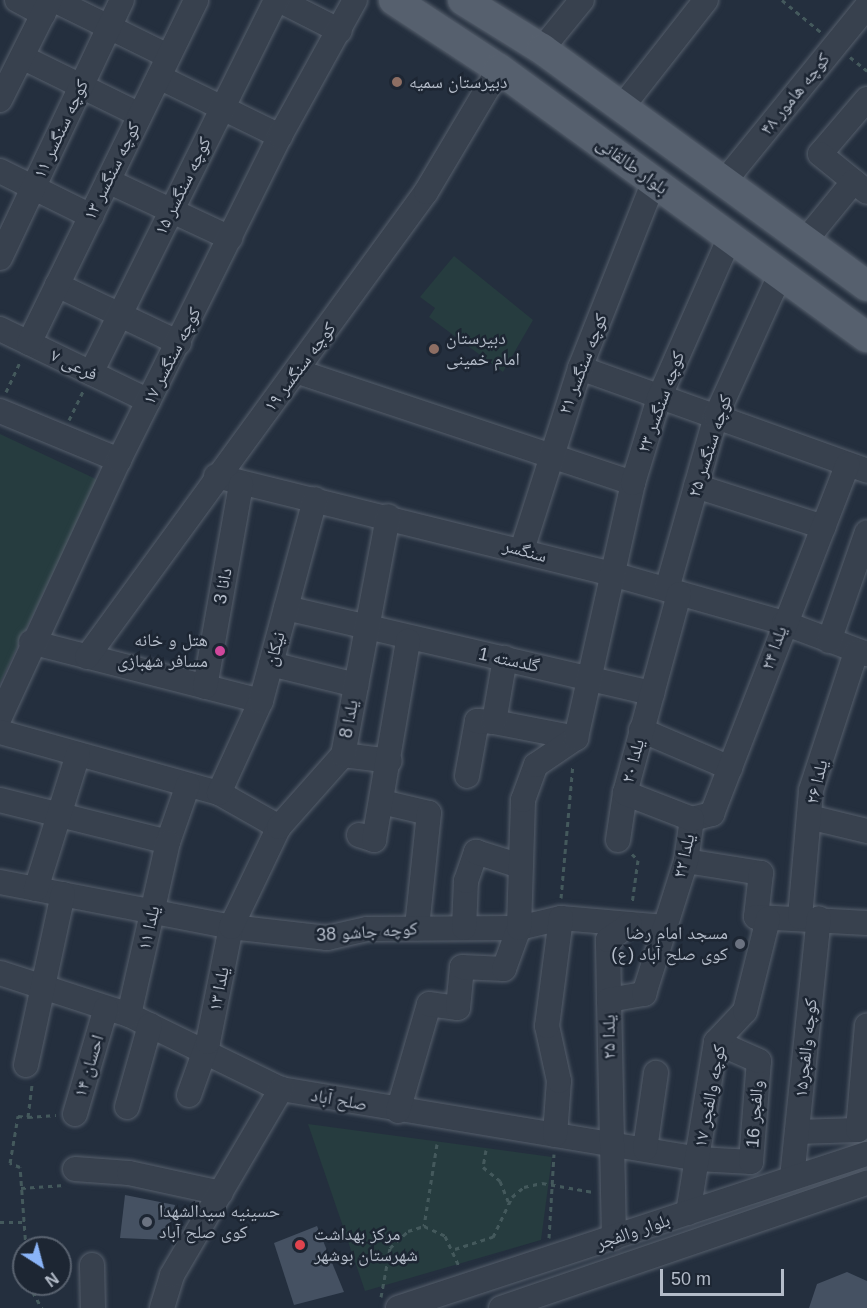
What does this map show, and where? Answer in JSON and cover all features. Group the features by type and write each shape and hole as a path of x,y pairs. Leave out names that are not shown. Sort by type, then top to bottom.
{"main road":[{"name":"بلوار طالقانی","path":"393,0 499,69 867,337"},
{"path":"462,0 542,49 867,286"}],"street":[{"path":"17,0 49,5 107,26 222,107 280,136"},
{"name":"کوچه سنگسر ۱۱","path":"0,258 107,26 122,0"},
{"name":"کوچه سنگسر ۱۳","path":"29,343 196,0"},
{"name":"کوچه سنگسر ۱۵","path":"91,373 170,210 278,0 340,31"},
{"name":"کوچه سنگسر ۱۷","path":"2,704 118,460 179,343 280,136 356,0"},
{"path":"542,49 582,0"},
{"path":"622,107 706,0"},
{"path":"0,100 49,5"},
{"name":"کوچه هامور ۴۸","path":"724,182 867,6"},
{"path":"22,57 140,115"},
{"name":"کوچه سنگسر ۱۹","path":"87,657 216,476 299,372 426,192 499,69"},
{"path":"805,241 860,187 820,154 867,99"},
{"path":"0,171 91,216"},
{"path":"108,181 230,238"},
{"name":"کوچه سنگسر ۲۱","path":"522,550 549,457 580,368 654,181"},
{"name":"کوچه سنگسر ۲۳","path":"576,738 592,679 612,574 633,483 659,398 730,237"},
{"name":"کوچه سنگسر ۲۵","path":"673,592 696,486 716,417 780,275"},
{"path":"57,285 179,343"},
{"name":"فرعی ۷","path":"0,329 149,401"},
{"path":"580,368 858,468"},
{"path":"299,372 549,457 633,483"},
{"path":"2,402 60,438 118,460"},
{"name":"یلدا ۲۴","path":"692,819 712,814 784,623 824,527 858,468"},
{"name":"سنگسر","path":"216,476 241,484 388,516 612,574 784,623 862,653"},
{"name":"دانا 3","path":"205,687 241,484"},
{"path":"696,486 824,527"},
{"name":"نیکان","path":"219,793 261,700 315,499"},
{"name":"یلدا 8","path":"231,927 279,827 343,756 388,516"},
{"path":"830,641 856,591 867,532"},
{"name":"یلدا ۲۰","path":"618,840 625,793 652,693 673,592"},
{"name":"گلدسته 1","path":"286,608 368,623 408,640 505,658 652,693"},
{"path":"359,835 374,840 390,761 408,640"},
{"path":"31,642 261,700"},
{"name":"یلدا ۲۶","path":"810,918 811,790 862,653"},
{"path":"494,722 505,658"},
{"path":"271,664 356,685"},
{"path":"467,776 477,721 494,722 576,738"},
{"path":"641,730 730,768"},
{"path":"0,732 219,793 279,827"},
{"path":"398,1111 429,1004 458,1008 462,968 504,969 519,928 517,865 523,800 536,765 576,738"},
{"path":"36,889 55,814 78,754"},
{"path":"343,756 390,761"},
{"name":"یلدا ۱۱","path":"128,1016 168,842 188,785"},
{"name":"یلدا ۲۲","path":"625,793 692,819 686,861 665,927"},
{"path":"0,800 168,842"},
{"path":"382,802 429,813 417,928"},
{"path":"809,817 867,831"},
{"path":"464,928 466,881 476,852 517,865"},
{"path":"686,861 761,873 756,917 810,918 867,923"},
{"name":"کوچه جاشو 38","path":"0,882 231,927 327,938 367,929 519,928 561,918 665,927"},
{"path":"26,1065 63,894"},
{"path":"555,1135 559,1081 547,1026 561,918"},
{"name":"کوچه والفجر۱۵","path":"792,1178 797,1132 810,918"},
{"name":"کوچه والفجر ۱۷","path":"688,1213 716,1042 746,1011 768,919"},
{"path":"609,1000 608,940 630,924"},
{"name":"یلدا ۱۳","path":"189,1095 205,1050 231,927"},
{"name":"یلدا ۲۵","path":"614,1238 610,1192 609,1000 644,994 665,927"},
{"name":"صلح آباد","path":"0,973 128,1016 205,1050 281,1089 398,1111 610,1143 698,1159"},
{"path":"127,1107 128,1016"},
{"name":"احسان ۱۴","path":"75,1114 128,1016"},
{"path":"797,1132 858,1130 864,1082 867,1025"},
{"name":"والفجر 16","path":"698,1159 751,1162 759,1061 716,1042"},
{"path":"645,1149 656,1073"},
{"path":"162,1308 172,1275 281,1089"},
{"name":"بلوار والفجر","path":"398,1308 465,1288 867,1154"},
{"path":"75,1169 129,1173 221,1193"},
{"name":"بلوار والفجر","path":"501,1308 867,1184"},
{"path":"92,1265 93,1308"}],"path":[{"path":"2,402 29,343"},
{"path":"60,438 91,373"},
{"path":"561,918 576,738"},
{"path":"618,840 638,860 630,924"},
{"path":"25,1236 20,1167 10,1163 18,1116 28,1117 33,1071 26,1065"},
{"name":"احسان ۱۴","path":"28,1117 75,1114"},
{"path":"548,1260 555,1135"},
{"path":"424,1226 437,1144"},
{"path":"486,1150 483,1167 500,1181 509,1203"},
{"path":"21,1188 74,1185 75,1169"},
{"path":"455,1249 493,1237 509,1203 524,1187 553,1185 575,1193 610,1192"},
{"path":"0,1222 24,1222"},
{"path":"380,1308 390,1248 408,1231 424,1226 440,1232 455,1249 465,1288"}],"green space":[{"path":"454,256 533,320 503,372 429,317 435,308 420,297"},
{"path":"0,434 98,480 0,683"},
{"path":"308,1124 552,1157 541,1240 365,1291"}],"building":[{"name":"حسینیه سیدالشهدا کوی صلح آباد","path":"125,1195 175,1205 167,1240 120,1238"},
{"path":"317,1226 344,1292 294,1305 274,1243"},
{"path":"847,1272 867,1281 867,1308 809,1308 817,1284"}],"place":[{"name":"دبیرستان سمیه","path":"397,82"},
{"name":"دبیرستان امام خمینی","path":"434,349"},
{"name":"هتل و خانه مسافر شهبازی","path":"220,651"},
{"name":"مسجد امام رضا (ع) کوی صلح آباد","path":"740,944"},
{"name":"حسینیه سیدالشهدا کوی صلح آباد","path":"147,1222"},
{"name":"مرکز بهداشت شهرستان بوشهر","path":"300,1245"}]}
